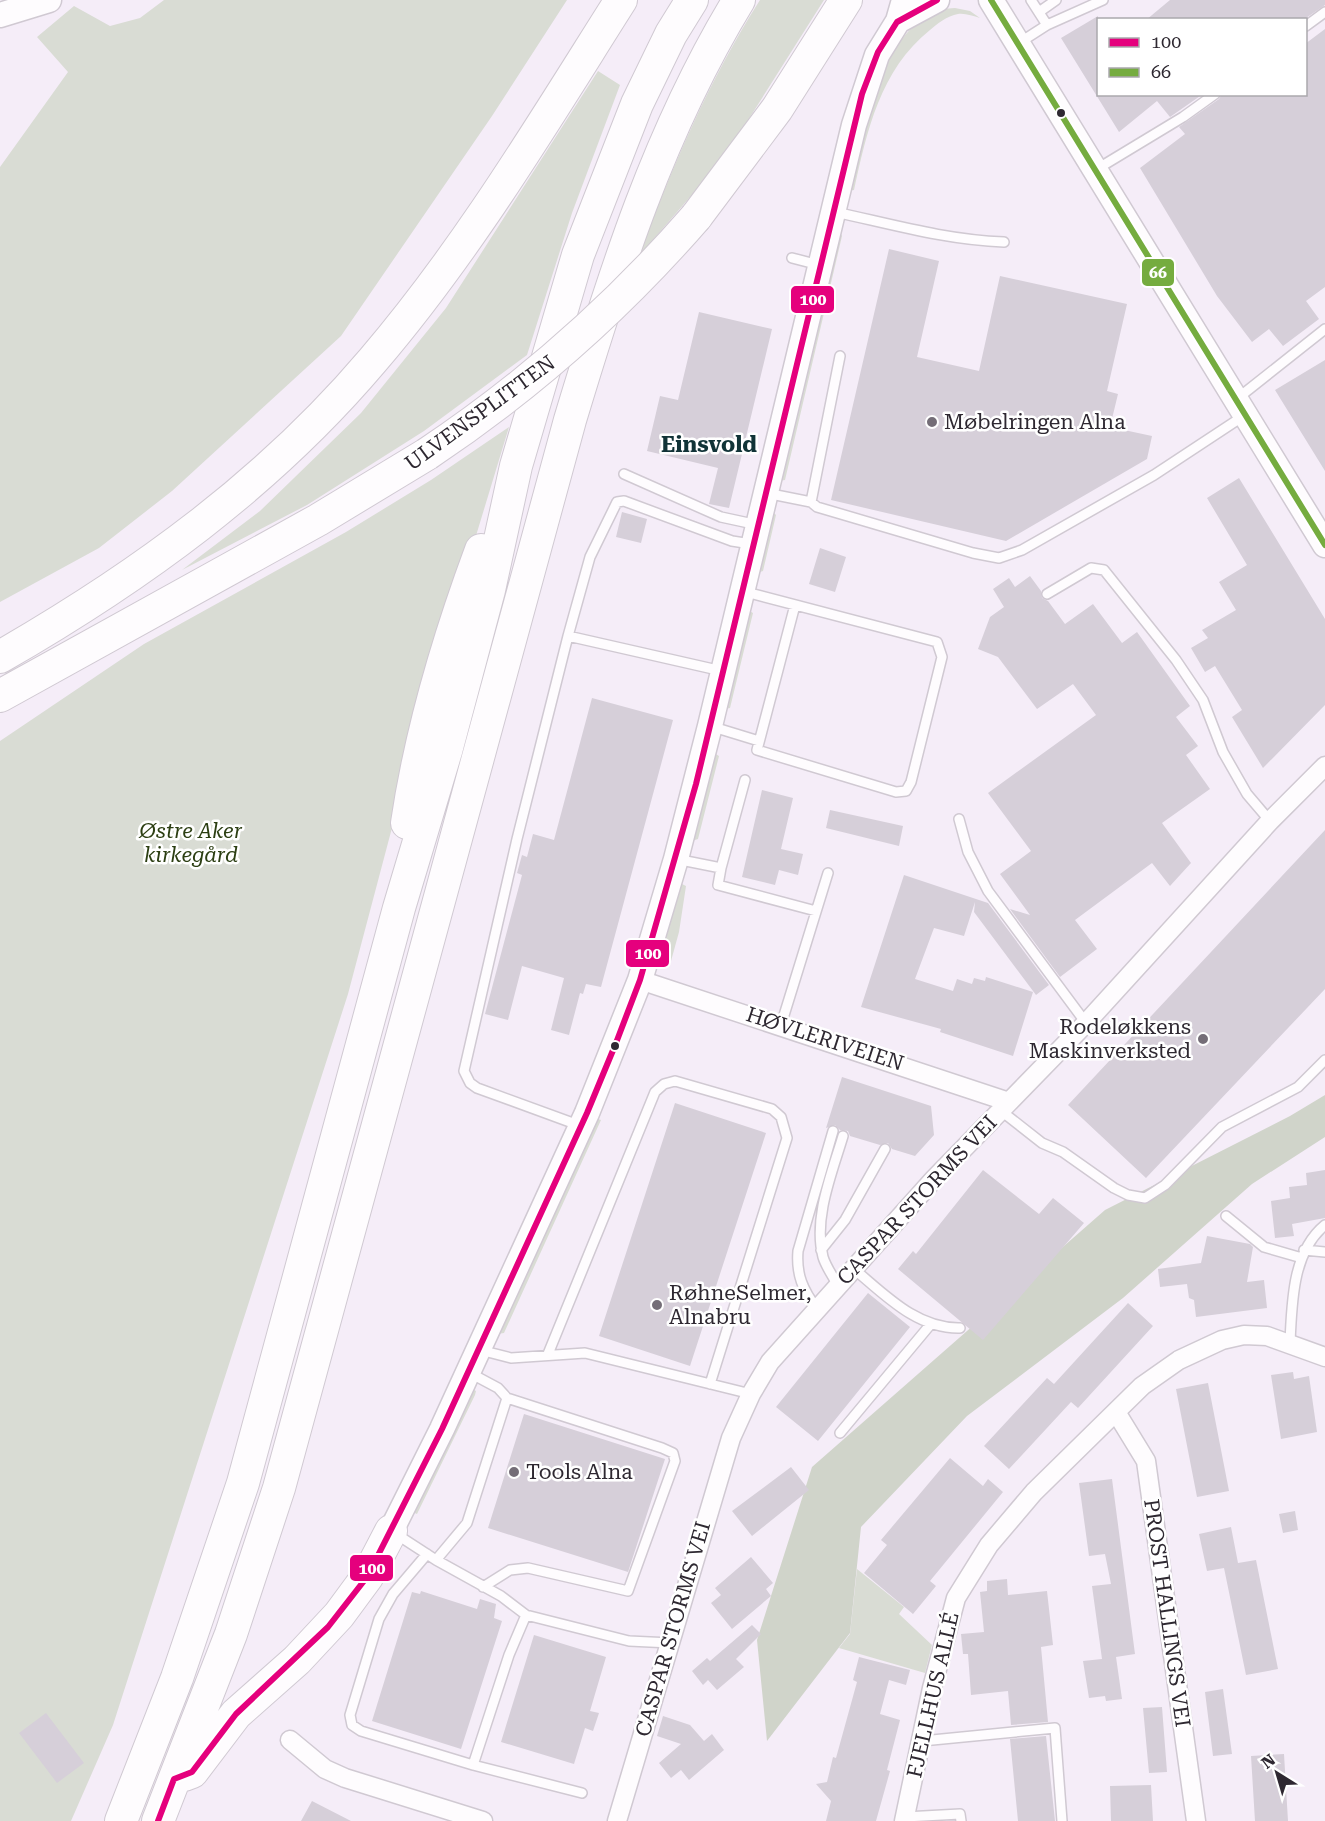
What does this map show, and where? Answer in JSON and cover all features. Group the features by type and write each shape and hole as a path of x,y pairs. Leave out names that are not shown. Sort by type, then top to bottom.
{"highway":[{"path":"0,657 133,575 221,510 268,469 373,361 453,259 621,0"},
{"path":"121,1821 177,1678 243,1484 399,908 446,751 489,590 516,466 560,314 596,205 637,104 671,34 692,0"},
{"path":"158,1821 234,1623 273,1509 570,420 600,319 633,219 661,153 690,87 739,0"},
{"name":"ULVENSPLITTEN","path":"0,696 328,515 427,454 505,400 561,354 631,290 696,217 777,109 846,0"},
{"path":"174,1779 192,1772 236,1714 328,1627 361,1586 391,1531"}],"street":[{"path":"0,8 9,0"},
{"path":"0,15 49,0"},
{"path":"391,1531 473,1361 581,1126 640,980 676,859 710,726 833,211 864,93 877,55 901,11 937,0"},
{"path":"991,0 1325,545"},
{"name":"CASPAR STORMS VEI","path":"616,1821 671,1643 709,1503 731,1438 751,1394 770,1362 1005,1106 1086,1023 1270,821 1325,766"},
{"name":"HØVLERIVEIEN","path":"640,980 781,1025 1005,1106"},
{"name":"FJELLHUS ALLÉ","path":"904,1819 944,1637 964,1581 989,1545 1034,1492 1142,1386 1179,1360 1222,1340 1244,1335 1267,1336 1290,1342 1325,1357"},
{"name":"PROST HALLINGS VEI","path":"1116,1412 1146,1461 1196,1821"},
{"path":"290,1740 325,1769 345,1778 483,1821"}],"lane":[{"path":"1031,0 1047,25"},
{"path":"1039,12 1056,0"},
{"path":"1019,44 1047,25 1102,0"},
{"path":"1307,25 1325,12"},
{"path":"1095,170 1184,117 1212,96"},
{"path":"833,211 959,239 1004,242"},
{"path":"792,258 820,266"},
{"path":"766,493 811,502 818,507 973,554 999,558 1022,550 1154,475 1241,407 1323,334"},
{"path":"811,502 840,356"},
{"path":"624,474 756,535"},
{"path":"581,1126 477,1088 470,1083 464,1071 514,850 590,557 617,502 624,501 732,541 756,535"},
{"path":"1047,594 1090,568 1104,570 1176,660 1203,699 1223,752 1247,794 1270,821"},
{"path":"742,591 937,642 942,657 911,782 906,791 896,792 757,750 795,605"},
{"path":"568,636 723,671"},
{"path":"710,726 759,741"},
{"path":"745,780 720,868 718,885 816,911"},
{"path":"959,819 968,852 988,891 1086,1023"},
{"path":"676,859 720,868"},
{"path":"781,1025 828,873"},
{"path":"1005,1106 1042,1143 1063,1152 1114,1188 1128,1195 1145,1198 1165,1185 1222,1127 1298,1087 1325,1059"},
{"path":"548,1354 656,1092 664,1084 675,1082 772,1109 786,1126 787,1138 710,1384"},
{"path":"817,1309 799,1279 796,1267 798,1251 833,1131"},
{"path":"838,1286 826,1266 821,1250 823,1214 829,1182 843,1136"},
{"path":"821,1250 845,1220 885,1149"},
{"path":"1226,1216 1264,1247 1303,1254 1325,1252"},
{"path":"1290,1342 1296,1281 1303,1254 1325,1225"},
{"path":"854,1269 888,1298 930,1325 960,1328"},
{"path":"840,1433 930,1325"},
{"path":"473,1361 585,1353 751,1394"},
{"path":"473,1361 507,1398 662,1448 673,1453 675,1461 628,1592 528,1568 510,1570 483,1587"},
{"path":"436,1560 467,1523 507,1398"},
{"path":"391,1531 436,1560 501,1596 526,1615 629,1641 671,1643"},
{"path":"427,1554 393,1594 379,1619 350,1715 352,1725 361,1731 473,1765 582,1793"},
{"path":"473,1765 509,1655 526,1615"},
{"path":"922,1741 1055,1728 1062,1821"},
{"path":"904,1819 960,1814 961,1821"}],"green space":[{"path":"164,0 567,0 492,116 341,336 172,491 99,548 0,602 0,167 68,72 37,37 74,6 110,26 140,18"},
{"path":"760,0 824,0 745,125 697,189 639,256 708,93"},
{"path":"955,8 970,11 980,18 961,14 946,18 913,46 899,64 878,103 864,146 854,190 848,191 868,110 893,52 910,30 931,14"},
{"path":"598,71 620,85 572,213 527,355 424,431 307,505 182,570 260,511 361,413 446,308"},
{"path":"840,232 842,236 785,480 779,481"},
{"name":"Østre Aker kirkegård","path":"509,427 424,707 348,994 113,1725 71,1821 0,1821 0,741 144,644 346,532 431,480"},
{"path":"772,511 776,515 763,571 757,573"},
{"path":"748,610 753,613 730,708 725,709"},
{"path":"714,753 719,756 698,839 692,841"},
{"path":"680,883 686,886 679,932 671,961 665,940"},
{"path":"595,1118 601,1120 504,1333 497,1334"},
{"path":"472,1389 476,1391 475,1395 417,1514 412,1512"},
{"path":"857,1569 904,1607 899,1614 932,1645 925,1673 839,1648 850,1634"}],"shaded area":[{"path":"1325,1095 1325,1137 1252,1184 1123,1298 967,1416 861,1527 850,1633 767,1741 757,1640 812,1467 1105,1210 1290,1116"}],"building":[{"path":"1170,0 1325,0 1325,5 1306,18 1148,18"},
{"path":"1098,16 1097,96 1200,96 1170,117 1157,101 1119,132 1061,38"},
{"path":"1325,29 1325,287 1306,301 1319,319 1283,346 1269,329 1252,342 1217,296 1140,168 1185,134 1179,127 1221,96 1307,96 1307,42"},
{"path":"889,249 939,261 917,357 979,371 1000,276 1127,304 1107,391 1118,394 1110,427 1152,436 1147,459 1006,541 831,500"},
{"path":"699,312 772,329 729,508 709,504 718,468 647,451 660,396 678,400"},
{"path":"1325,360 1325,471 1275,390"},
{"path":"1239,478 1325,619 1325,705 1263,768 1232,717 1242,710 1215,666 1205,672 1191,648 1208,638 1202,630 1236,610 1219,582 1247,565 1207,498"},
{"path":"622,512 647,519 641,543 616,537"},
{"path":"820,548 846,557 835,592 809,584"},
{"path":"1030,576 1041,591 1042,598 1048,601 1065,624 1093,604 1122,643 1137,632 1190,706 1176,717 1198,746 1186,755 1210,789 1162,823 1191,863 1170,886 1152,863 1075,920 1097,949 1060,977 1010,909 1030,915 1000,874 1031,851 988,793 1096,715 1073,684 1037,709 998,657 978,649 990,617 1004,607 993,589 1009,578 1015,587"},
{"path":"592,698 673,720 601,987 586,984 583,994 580,993 569,1035 551,1030 564,978 522,966 508,1020 485,1014 522,875 517,873 522,855 527,857 533,834 554,840"},
{"path":"762,790 793,798 781,849 803,854 798,875 779,870 775,885 742,877"},
{"path":"830,810 903,826 899,846 826,828"},
{"name":"Rodeløkkens Maskinverksted","path":"1325,830 1325,989 1146,1178 1068,1105"},
{"path":"904,875 988,903 1049,985 1036,995 974,912 975,902 964,936 934,928 915,979 953,991 957,979 972,984 974,978 985,981 986,977 1033,992 1013,1056 940,1032 941,1029 861,1007"},
{"path":"842,1077 931,1106 934,1135 915,1156 892,1149 888,1143 880,1145 850,1136 848,1131 840,1130 835,1125 826,1128"},
{"path":"675,1103 766,1133 690,1366 599,1336"},
{"path":"983,1170 1039,1214 1053,1198 1084,1223 983,1340 898,1269 913,1251 916,1254"},
{"path":"1325,1170 1325,1218 1292,1224 1294,1236 1275,1238 1271,1201 1290,1198 1289,1187 1307,1185 1306,1173"},
{"path":"1207,1236 1250,1244 1253,1247 1247,1282 1264,1280 1267,1308 1196,1317 1194,1300 1189,1298 1187,1284 1160,1287 1158,1269 1201,1263"},
{"path":"868,1293 910,1327 818,1441 776,1407"},
{"path":"1128,1303 1153,1326 1078,1408 1071,1402 1009,1469 984,1446 1047,1378 1054,1384"},
{"path":"1293,1372 1294,1379 1309,1376 1317,1432 1281,1439 1271,1375"},
{"path":"1208,1383 1229,1491 1197,1497 1176,1389"},
{"path":"524,1414 665,1459 628,1572 488,1528"},
{"path":"950,1458 983,1486 988,1479 1003,1492 930,1581 936,1586 913,1614 864,1573 887,1545 881,1540"},
{"path":"791,1467 809,1490 752,1536 732,1511"},
{"path":"1112,1479 1135,1654 1116,1657 1122,1699 1106,1701 1105,1696 1089,1698 1083,1661 1102,1659 1092,1586 1111,1584 1105,1554 1089,1556 1079,1483"},
{"path":"1295,1511 1298,1530 1283,1533 1279,1514"},
{"path":"1231,1527 1238,1563 1256,1560 1278,1669 1246,1675 1224,1568 1207,1571 1199,1534"},
{"path":"751,1557 773,1583 766,1589 771,1596 732,1629 711,1603 721,1595 715,1588"},
{"path":"1007,1579 1008,1595 1047,1591 1053,1645 1041,1647 1048,1722 1011,1725 1008,1691 971,1695 968,1654 963,1654 961,1634 984,1632 980,1592 987,1591 987,1581"},
{"path":"421,1591 477,1609 480,1599 496,1604 494,1618 502,1621 461,1749 372,1721 412,1592 420,1594"},
{"path":"752,1625 761,1634 736,1659 744,1667 717,1690 708,1680 703,1685 692,1671 707,1658 710,1661"},
{"path":"534,1635 606,1657 590,1711 599,1713 593,1731 585,1728 574,1764 501,1742"},
{"path":"859,1657 910,1670 906,1685 889,1680 880,1714 900,1720 887,1770 890,1771 876,1821 826,1821 831,1801 816,1784 827,1782 833,1757 836,1758 857,1682 853,1680"},
{"path":"1223,1689 1232,1754 1213,1756 1205,1692"},
{"path":"1162,1707 1167,1772 1149,1773 1143,1708"},
{"path":"46,1713 84,1763 57,1783 19,1733"},
{"path":"663,1716 690,1725 704,1741 712,1734 724,1750 689,1780 681,1770 671,1778 659,1763 681,1744 657,1736"},
{"path":"1046,1736 1055,1821 1018,1821 1010,1739"},
{"path":"1284,1754 1288,1821 1255,1821 1251,1756"},
{"path":"1151,1785 1153,1821 1111,1821 1110,1786"},
{"path":"312,1801 351,1821 301,1821"}],"transit line":[{"name":"100","path":"158,1821 174,1779 192,1772 236,1714 328,1627 367,1577 442,1429 587,1113 640,980 696,784 862,94 878,52 897,22 937,0"},
{"name":"66","path":"991,0 1325,545"}],"place":[{"name":"Møbelringen Alna","path":"932,422"},
{"name":"Rodeløkkens Maskinverksted","path":"1203,1039"},
{"name":"RøhneSelmer, Alnabru","path":"657,1305"},
{"name":"Tools Alna","path":"514,1472"}],"district":[{"name":"Einsvold","path":"709,444"}]}
